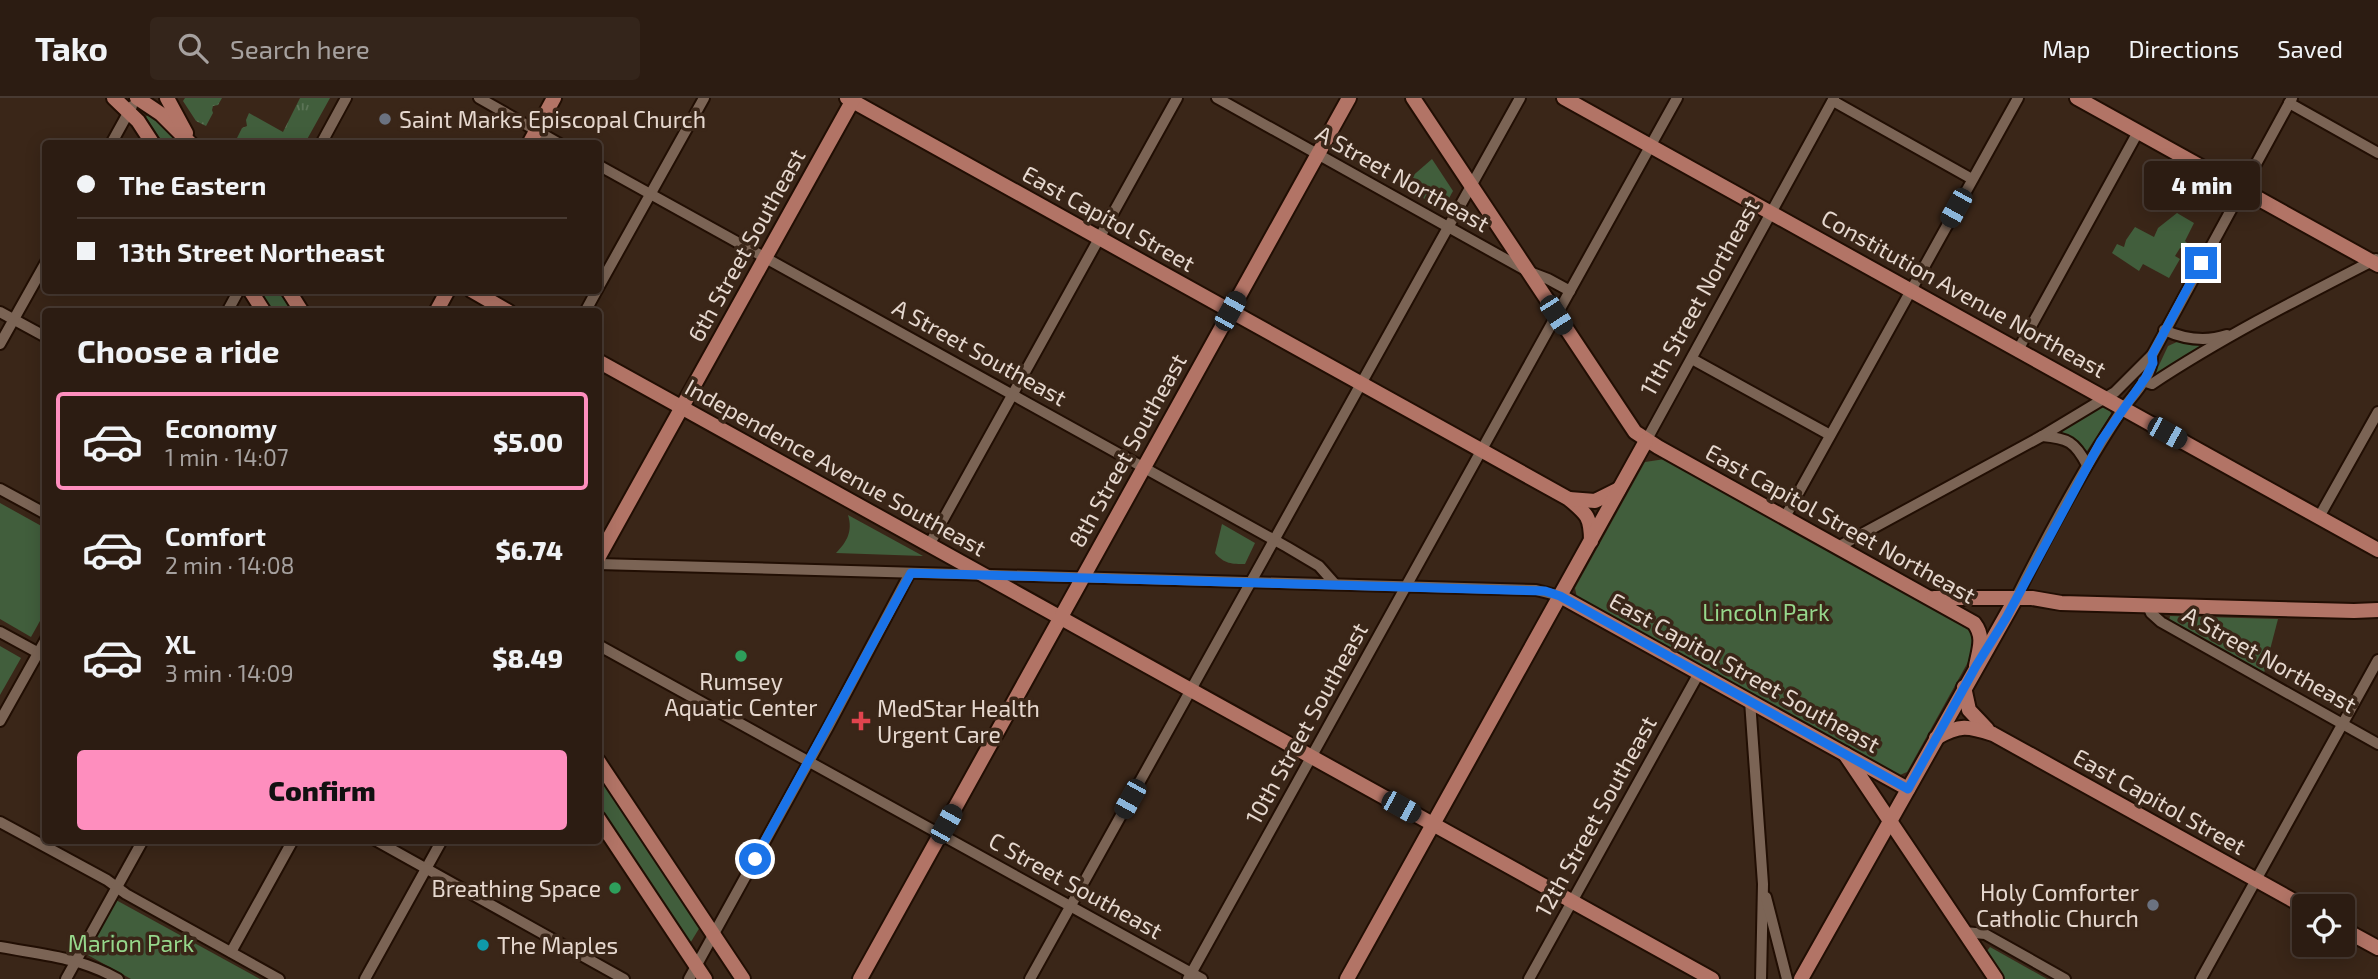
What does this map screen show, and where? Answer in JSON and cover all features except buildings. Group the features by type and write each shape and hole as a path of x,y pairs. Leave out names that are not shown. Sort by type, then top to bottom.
{"main road":[{"path":"114,98 134,102 161,114 187,140"},
{"path":"167,98 189,140"},
{"path":"533,137 554,98"},
{"name":"8th Street Southeast","path":"860,979 1349,98"},
{"name":"East Capitol Street Northeast","path":"1413,98 1635,432 1646,441 1977,626 1981,641 1976,666"},
{"name":"Constitution Avenue Northeast","path":"1564,98 2378,550"},
{"path":"2077,98 2376,261"},
{"name":"East Capitol Street","path":"851,99 1569,499"},
{"name":"6th Street Southeast","path":"602,551 851,99"},
{"path":"134,102 151,140"},
{"path":"478,294 502,308"},
{"name":"Independence Avenue Southeast","path":"602,363 1712,979"},
{"name":"11th Street Northeast","path":"1347,979 1646,441"},
{"path":"1569,499 1595,501 1620,488"},
{"path":"1569,499 1588,515 1591,541"},
{"name":"East Capitol Street Southeast","path":"1560,596 1908,789"},
{"path":"1929,597 2038,598 2060,603 2148,606 2378,610"},
{"path":"1801,979 2016,598"},
{"path":"1964,687 1969,710 1978,722 1993,734"},
{"path":"1935,739 1960,727 1993,734"},
{"name":"East Capitol Street","path":"1993,734 2292,900"},
{"path":"1844,753 1996,979"},
{"path":"602,767 743,979"},
{"path":"602,824 705,979"},
{"path":"2355,936 2378,948"}],"street":[{"path":"323,140 346,98"},
{"path":"479,98 533,137"},
{"path":"602,282 704,98"},
{"path":"929,545 1177,98"},
{"name":"A Street Northeast","path":"1217,98 1527,271 1570,290"},
{"path":"1030,979 1520,98"},
{"name":"10th Street Southeast","path":"1190,976 1677,98"},
{"path":"1785,517 2018,98"},
{"path":"1833,100 1972,179"},
{"name":"11th Street Northeast","path":"1646,441 1833,100"},
{"path":"1838,547 2042,436 2123,386 2152,355 2291,101 2378,153"},
{"path":"113,140 134,102"},
{"path":"2018,350 2138,132"},
{"name":"A Street Southeast","path":"602,167 1274,540 1319,566 1335,584"},
{"path":"2143,381 2152,384 2239,331 2376,261"},
{"path":"0,344 42,269"},
{"path":"0,312 42,335"},
{"path":"2164,330 2179,336 2209,339 2239,331"},
{"path":"2016,598 2087,465 2143,381 2153,363 2152,355"},
{"path":"1692,359 1830,435"},
{"path":"2319,517 2378,412"},
{"path":"2042,436 2071,442 2087,465"},
{"path":"0,489 42,512"},
{"path":"602,564 1536,590 1560,596"},
{"path":"689,979 911,573"},
{"name":"A Street Northeast","path":"2148,606 2161,622 2378,744"},
{"path":"0,632 42,655 0,721"},
{"name":"C Street Southeast","path":"602,647 1071,907 1190,976 1202,979"},
{"path":"2201,979 2378,660"},
{"name":"12th Street Southeast","path":"1529,979 1699,673"},
{"path":"1750,701 1763,884 1761,979"},
{"path":"0,822 279,979"},
{"path":"66,979 141,844"},
{"path":"231,952 291,844"},
{"path":"381,844 624,979"},
{"path":"365,979 440,844"},
{"path":"1763,884 1787,979"},
{"path":"1965,932 1985,934 2065,979"},
{"path":"0,947 76,960 118,979"}],"green space":[{"path":"185,98 222,98 218,105 213,106 213,113 206,126 196,121 183,101"},
{"path":"300,98 330,98 307,140 236,140 242,128 247,126 249,113 283,132"},
{"path":"150,111 179,140 161,140 146,117"},
{"path":"1432,159 1453,191 1443,209 1401,186"},
{"path":"2177,213 2194,223 2185,241 2187,243 2175,256 2180,259 2169,278 2143,264 2139,271 2112,253 2117,244 2124,247 2135,227 2154,237 2158,228"},
{"path":"260,294 280,294 290,308 269,308"},
{"path":"2179,341 2211,343 2152,380 2168,346"},
{"path":"2102,406 2110,409 2111,414 2087,451 2074,439 2057,433"},
{"name":"Lincoln Park","path":"1665,459 1970,628 1978,644 1907,772 1893,778 1578,603 1575,588 1645,462"},
{"path":"0,503 42,526 42,617 31,637 0,619"},
{"path":"848,515 923,556 836,553 848,536"},
{"path":"1222,524 1255,543 1245,564 1229,563 1215,553"},
{"path":"2170,616 2278,619 2264,673 2169,621"},
{"path":"0,646 21,658 0,695"},
{"path":"602,780 700,927 689,945 602,812"},
{"name":"Marion Park","path":"116,900 260,979 131,979 86,954"},
{"path":"1990,947 2047,979 2005,979 1987,951"}],"place":[{"name":"Saint Marks Episcopal Church","path":"385,119"},
{"name":"Rumsey Aquatic Center","path":"741,656"},
{"name":"MedStar Health Urgent Care","path":"861,721"},
{"name":"Breathing Space","path":"615,888"},
{"name":"Holy Comforter Catholic Church","path":"2153,905"},
{"name":"The Maples","path":"483,945"}],"route":[{"path":"755,859 911,573 1545,591 1560,596 1908,789 1976,666 2006,618 2101,441 2146,377 2153,363 2152,355 2201,263"}]}
